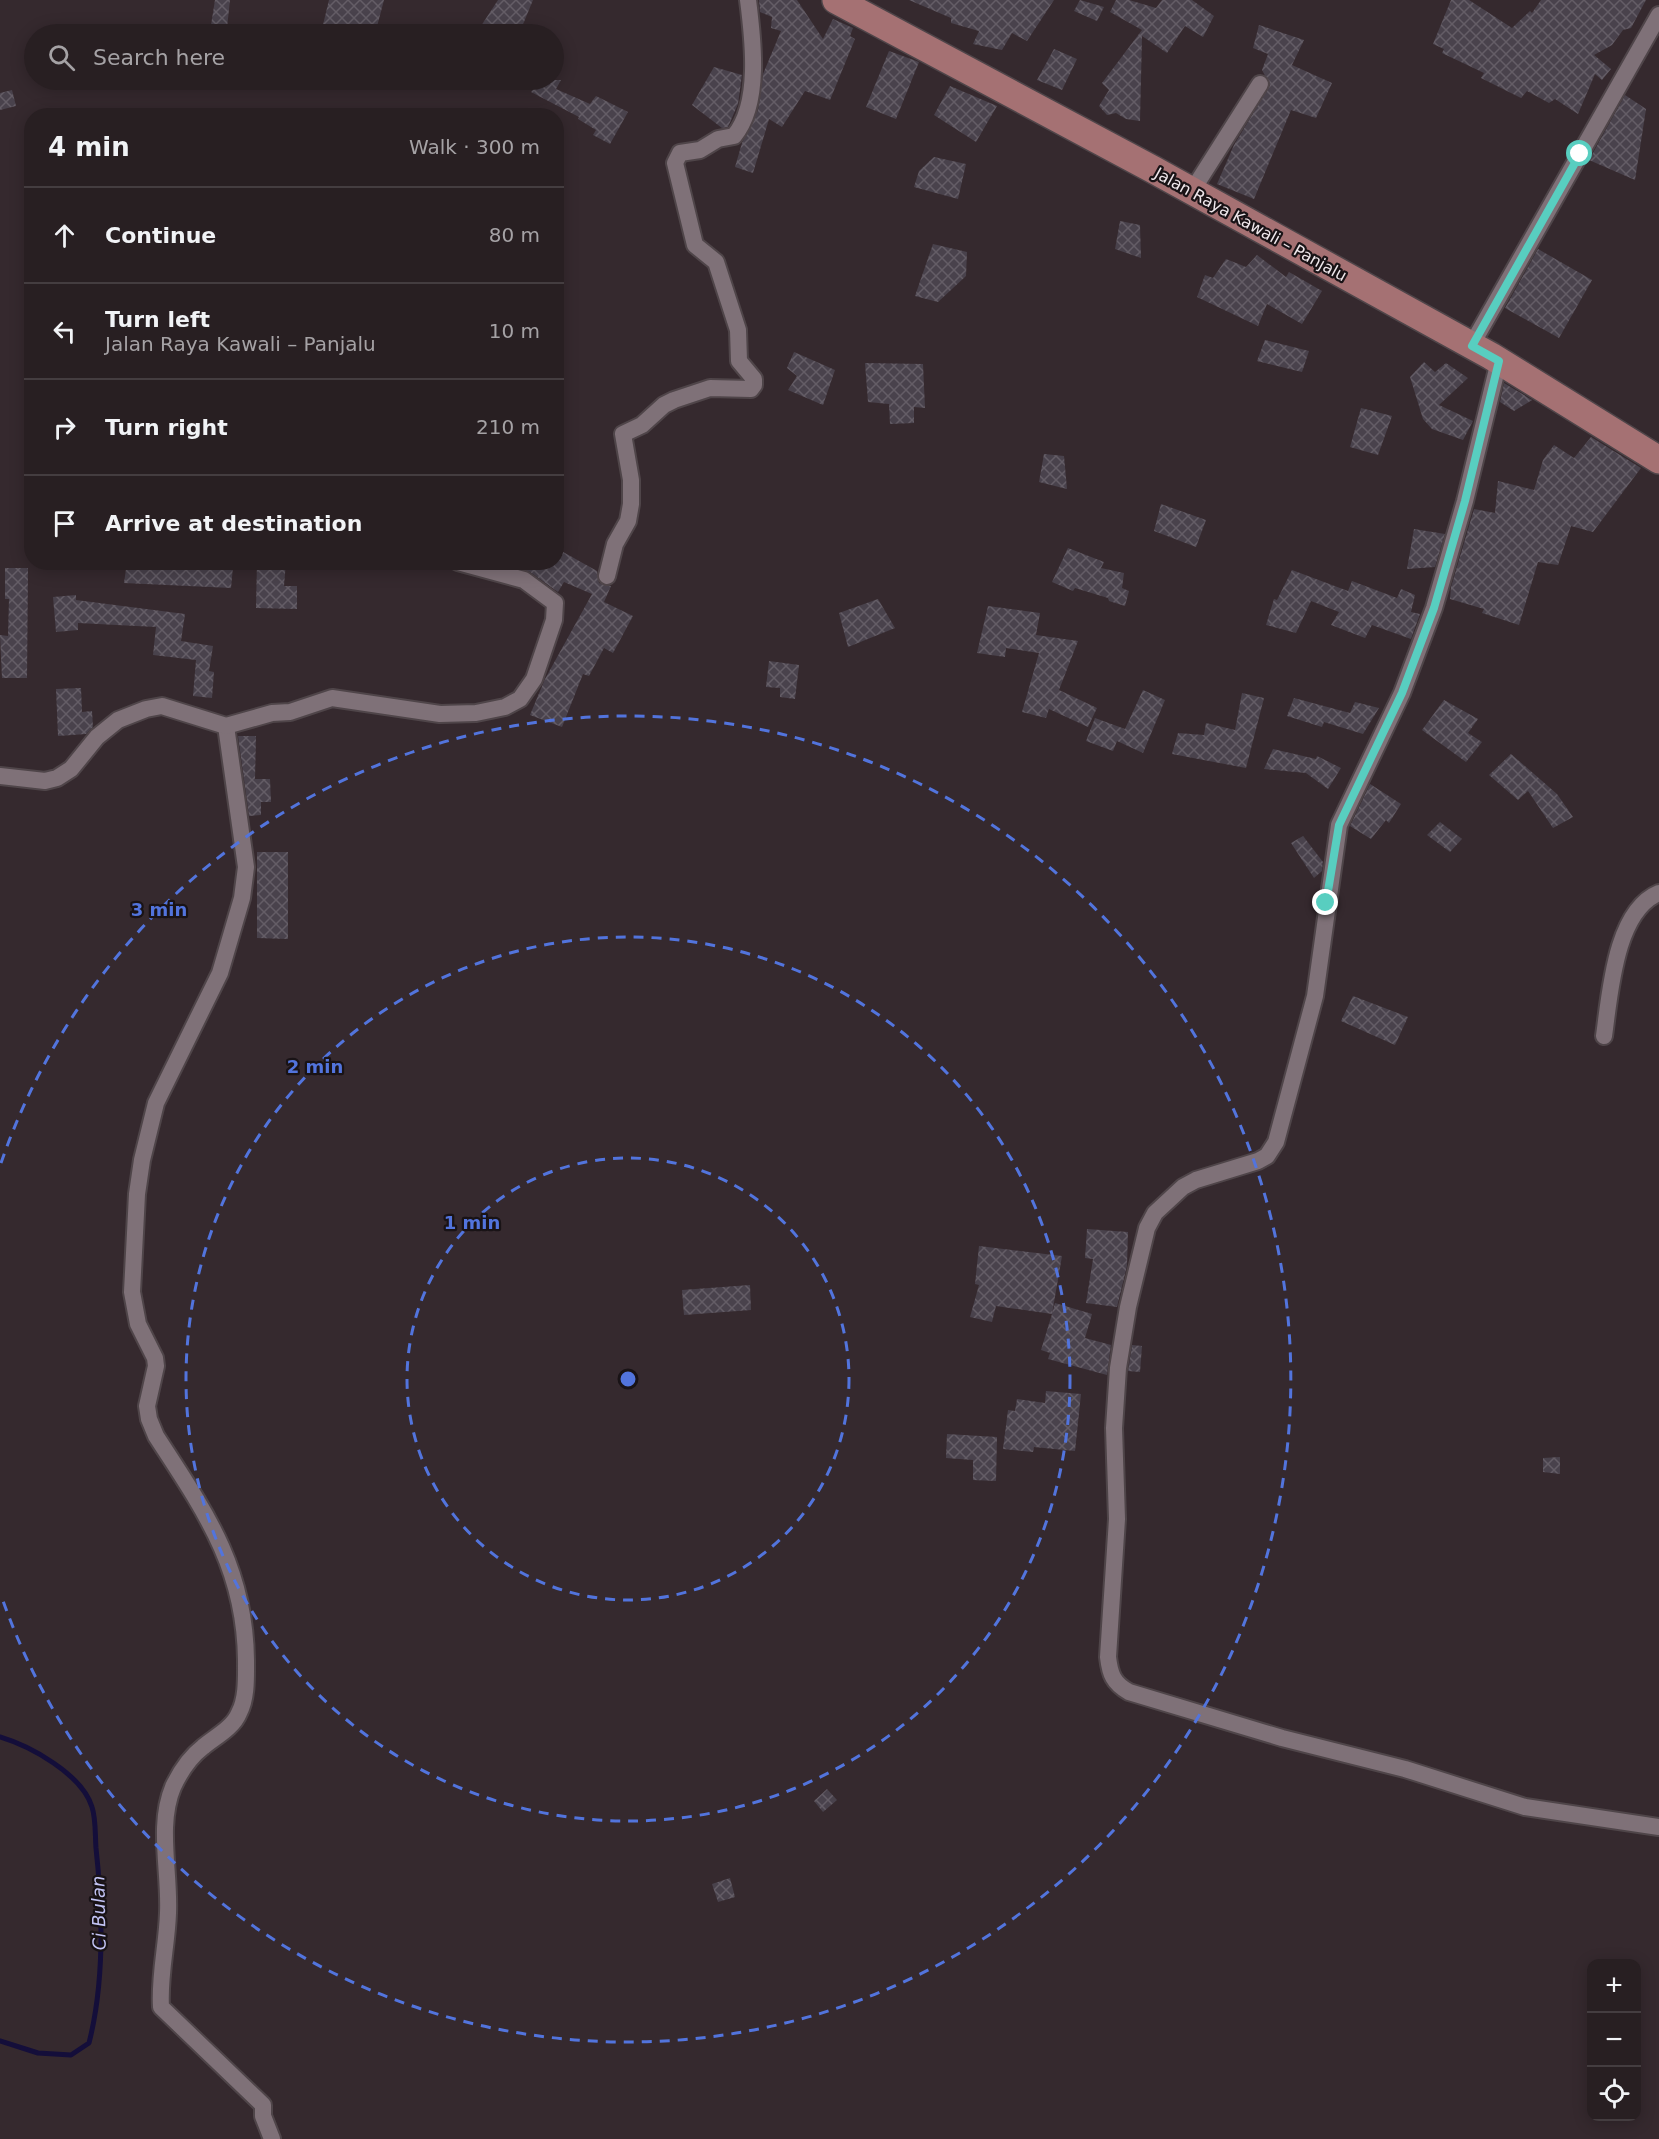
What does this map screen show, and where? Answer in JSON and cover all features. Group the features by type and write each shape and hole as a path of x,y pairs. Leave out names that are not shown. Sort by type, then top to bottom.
{"main road":[{"name":"Jalan Raya Kawali – Panjalu","path":"836,0 1192,191 1499,361 1659,460"}],"street":[{"path":"607,576 615,544 628,521 631,504 631,480 623,434 642,425 660,407 674,400 708,388 744,390 754,385 754,379 739,361 738,330 716,262 695,245 675,163 680,153 700,150 718,139 734,136 740,126 754,75 748,0"},
{"path":"1472,346 1659,15"},
{"path":"1192,191 1260,84"},
{"path":"1499,361 1465,501 1434,608 1402,693 1339,825 1315,996 1276,1142 1267,1156 1258,1161 1196,1180 1155,1214 1147,1228 1128,1307 1118,1368 1114,1428 1117,1519 1109,1672 1119,1687 1129,1692 1282,1738 1405,1769 1525,1807 1659,1827"},
{"path":"0,776 31,781 57,778 71,769 97,737 113,724 146,709 162,706 226,726 272,713 290,712 332,698 440,714 492,710 520,699 528,690 538,667 554,620 555,603 524,580 487,570"},
{"path":"226,726 246,867 242,898 220,973 164,1083 148,1131 137,1194 132,1292 138,1324 155,1358 156,1366 147,1406 148,1419 156,1436 213,1526 223,1547 241,1606 246,1646 246,1676 240,1713 233,1723 200,1749 182,1770 167,1807 168,1912 160,1972 161,2007 263,2105 263,2116 272,2139"},
{"path":"1604,1036 1620,948 1637,909 1648,898 1659,892"}],"building":[{"path":"215,0 230,0 227,24 211,24"},
{"path":"329,0 384,0 378,24 323,24"},
{"path":"498,0 533,0 523,24 482,24"},
{"path":"759,0 797,0 823,39 833,19 853,28 850,36 855,39 830,100 805,91 782,127 769,119 753,173 735,167 742,143 758,110 763,74 781,31 771,28 772,17 760,12"},
{"path":"909,0 1054,0 1027,41 1012,33 1002,50 973,44 979,31 951,23 951,18"},
{"path":"1080,0 1104,7 1097,21 1074,11"},
{"path":"1116,0 1129,0 1156,8 1162,0 1192,0 1214,16 1203,37 1185,26 1167,53 1142,36 1140,121 1126,119 1116,113 1107,115 1099,106 1109,90 1102,83 1142,30 1110,12"},
{"path":"1451,0 1469,0 1512,28 1530,11 1532,13 1541,0 1646,0 1631,28 1623,30 1612,45 1594,55 1611,69 1602,80 1595,74 1578,114 1555,99 1549,103 1527,91 1521,98 1481,78 1484,73 1442,53 1444,49 1433,44"},
{"path":"1259,25 1304,40 1292,65 1332,83 1316,118 1291,110 1254,199 1217,184 1234,145 1270,85 1262,70 1268,54 1253,48"},
{"path":"1054,49 1077,59 1062,90 1037,80"},
{"path":"889,51 919,62 896,119 866,107"},
{"path":"714,67 742,75 738,104 728,127 722,128 692,105"},
{"path":"950,86 997,106 976,142 934,115"},
{"path":"12,90 16,106 0,110 0,93"},
{"path":"533,90 558,90 590,104 596,96 628,112 610,144 593,135 596,130 578,119 579,117 531,92"},
{"path":"1625,95 1646,109 1635,180 1589,160"},
{"path":"934,157 966,164 958,199 914,187 919,171"},
{"path":"1120,221 1140,225 1141,258 1115,249"},
{"path":"933,244 967,252 966,276 938,302 915,296"},
{"path":"1538,249 1592,280 1559,338 1505,308"},
{"path":"1257,255 1286,277 1289,272 1322,291 1302,324 1267,304 1258,326 1197,297 1205,275 1213,278 1226,259 1246,267"},
{"path":"1265,340 1309,351 1302,372 1257,361"},
{"path":"794,352 835,370 823,405 788,390 797,376 787,368"},
{"path":"1424,362 1435,372 1446,363 1468,378 1439,405 1473,421 1463,440 1432,429 1423,419 1410,377"},
{"path":"865,363 923,364 925,408 914,407 914,423 890,424 889,404 868,402"},
{"path":"1504,383 1532,400 1514,411 1500,402"},
{"path":"1361,408 1392,416 1378,455 1350,447"},
{"path":"1591,437 1641,468 1593,532 1571,526 1558,565 1538,562 1519,625 1482,613 1484,609 1450,599 1451,587 1474,509 1495,513 1498,481 1534,490 1543,460 1554,445 1574,458"},
{"path":"1044,454 1064,456 1067,489 1039,482"},
{"path":"1161,504 1206,520 1196,547 1154,531"},
{"path":"1414,529 1445,534 1435,567 1407,569"},
{"path":"1068,548 1104,562 1101,568 1124,573 1122,588 1129,591 1125,606 1109,601 1108,598 1075,588 1073,591 1052,582"},
{"path":"564,552 597,571 599,583 611,586 604,602 633,616 613,653 604,648 589,676 583,674 562,727 530,715 545,679 592,594 564,582 558,592 524,570 564,570"},
{"path":"5,568 28,570 27,678 2,678 0,635 8,636 9,599 5,599"},
{"path":"126,570 233,570 231,588 124,583"},
{"path":"257,570 285,570 284,586 297,586 297,609 256,608"},
{"path":"1292,570 1348,591 1352,581 1397,598 1401,589 1415,595 1411,612 1420,614 1411,639 1372,625 1365,638 1331,625 1339,612 1311,601 1296,633 1266,625 1274,599 1277,600"},
{"path":"76,595 76,600 185,614 181,641 213,646 209,671 214,672 212,698 193,696 196,660 153,655 156,627 78,623 78,630 56,632 53,597"},
{"path":"878,599 895,628 848,647 839,613"},
{"path":"988,606 1040,613 1036,635 1078,641 1059,690 1097,708 1088,727 1049,709 1046,718 1022,712 1039,653 1006,648 1005,657 977,653"},
{"path":"769,661 799,665 795,699 780,697 780,688 766,687"},
{"path":"81,688 82,712 92,711 93,727 86,734 58,736 56,689"},
{"path":"1143,690 1165,700 1143,753 1117,741 1113,751 1086,741 1095,718 1125,729"},
{"path":"1242,693 1264,698 1246,768 1172,754 1178,733 1204,735 1206,723 1235,730"},
{"path":"1294,698 1350,713 1355,702 1379,708 1363,734 1324,722 1322,727 1287,716"},
{"path":"1444,700 1478,719 1468,733 1482,742 1466,762 1422,730"},
{"path":"238,736 256,736 255,779 270,779 271,802 261,802 261,815 249,816"},
{"path":"1273,749 1316,759 1317,756 1341,768 1328,789 1306,773 1264,769"},
{"path":"1511,754 1557,794 1573,817 1553,828 1528,791 1518,800 1489,775"},
{"path":"1370,784 1401,804 1389,823 1386,820 1371,839 1350,826"},
{"path":"1440,822 1462,839 1450,852 1427,835"},
{"path":"1303,836 1323,862 1322,871 1314,878 1291,843"},
{"path":"257,852 288,852 288,939 257,938"},
{"path":"1353,996 1408,1017 1395,1045 1341,1021"},
{"path":"1087,1229 1128,1232 1127,1266 1117,1307 1086,1303 1093,1259 1085,1258"},
{"path":"979,1246 1062,1256 1052,1314 996,1306 992,1322 970,1317 979,1285 975,1284"},
{"path":"750,1285 751,1310 684,1315 682,1290"},
{"path":"1055,1303 1092,1314 1085,1338 1111,1345 1107,1375 1048,1359 1050,1353 1041,1350"},
{"path":"1132,1345 1142,1346 1140,1372 1128,1371"},
{"path":"1046,1391 1081,1394 1075,1451 1034,1447 1033,1452 1003,1449 1008,1410 1015,1411 1017,1399 1045,1403"},
{"path":"947,1434 997,1437 996,1481 973,1480 973,1460 946,1458"},
{"path":"1560,1457 1560,1474 1543,1472 1543,1458"},
{"path":"827,1789 837,1800 823,1812 814,1801"},
{"path":"730,1878 735,1897 718,1902 712,1884"}],"waterway":[{"name":"Ci Bulan","path":"0,1737 26,1747 54,1763 78,1783 86,1795 92,1807 95,1822 101,1921 98,1995 89,2043 71,2055 38,2053 0,2041"}],"route":[{"path":"1326,903 1332,856 1339,825 1402,693 1417,656 1434,608 1465,501 1499,361 1472,346 1580,154"}]}
